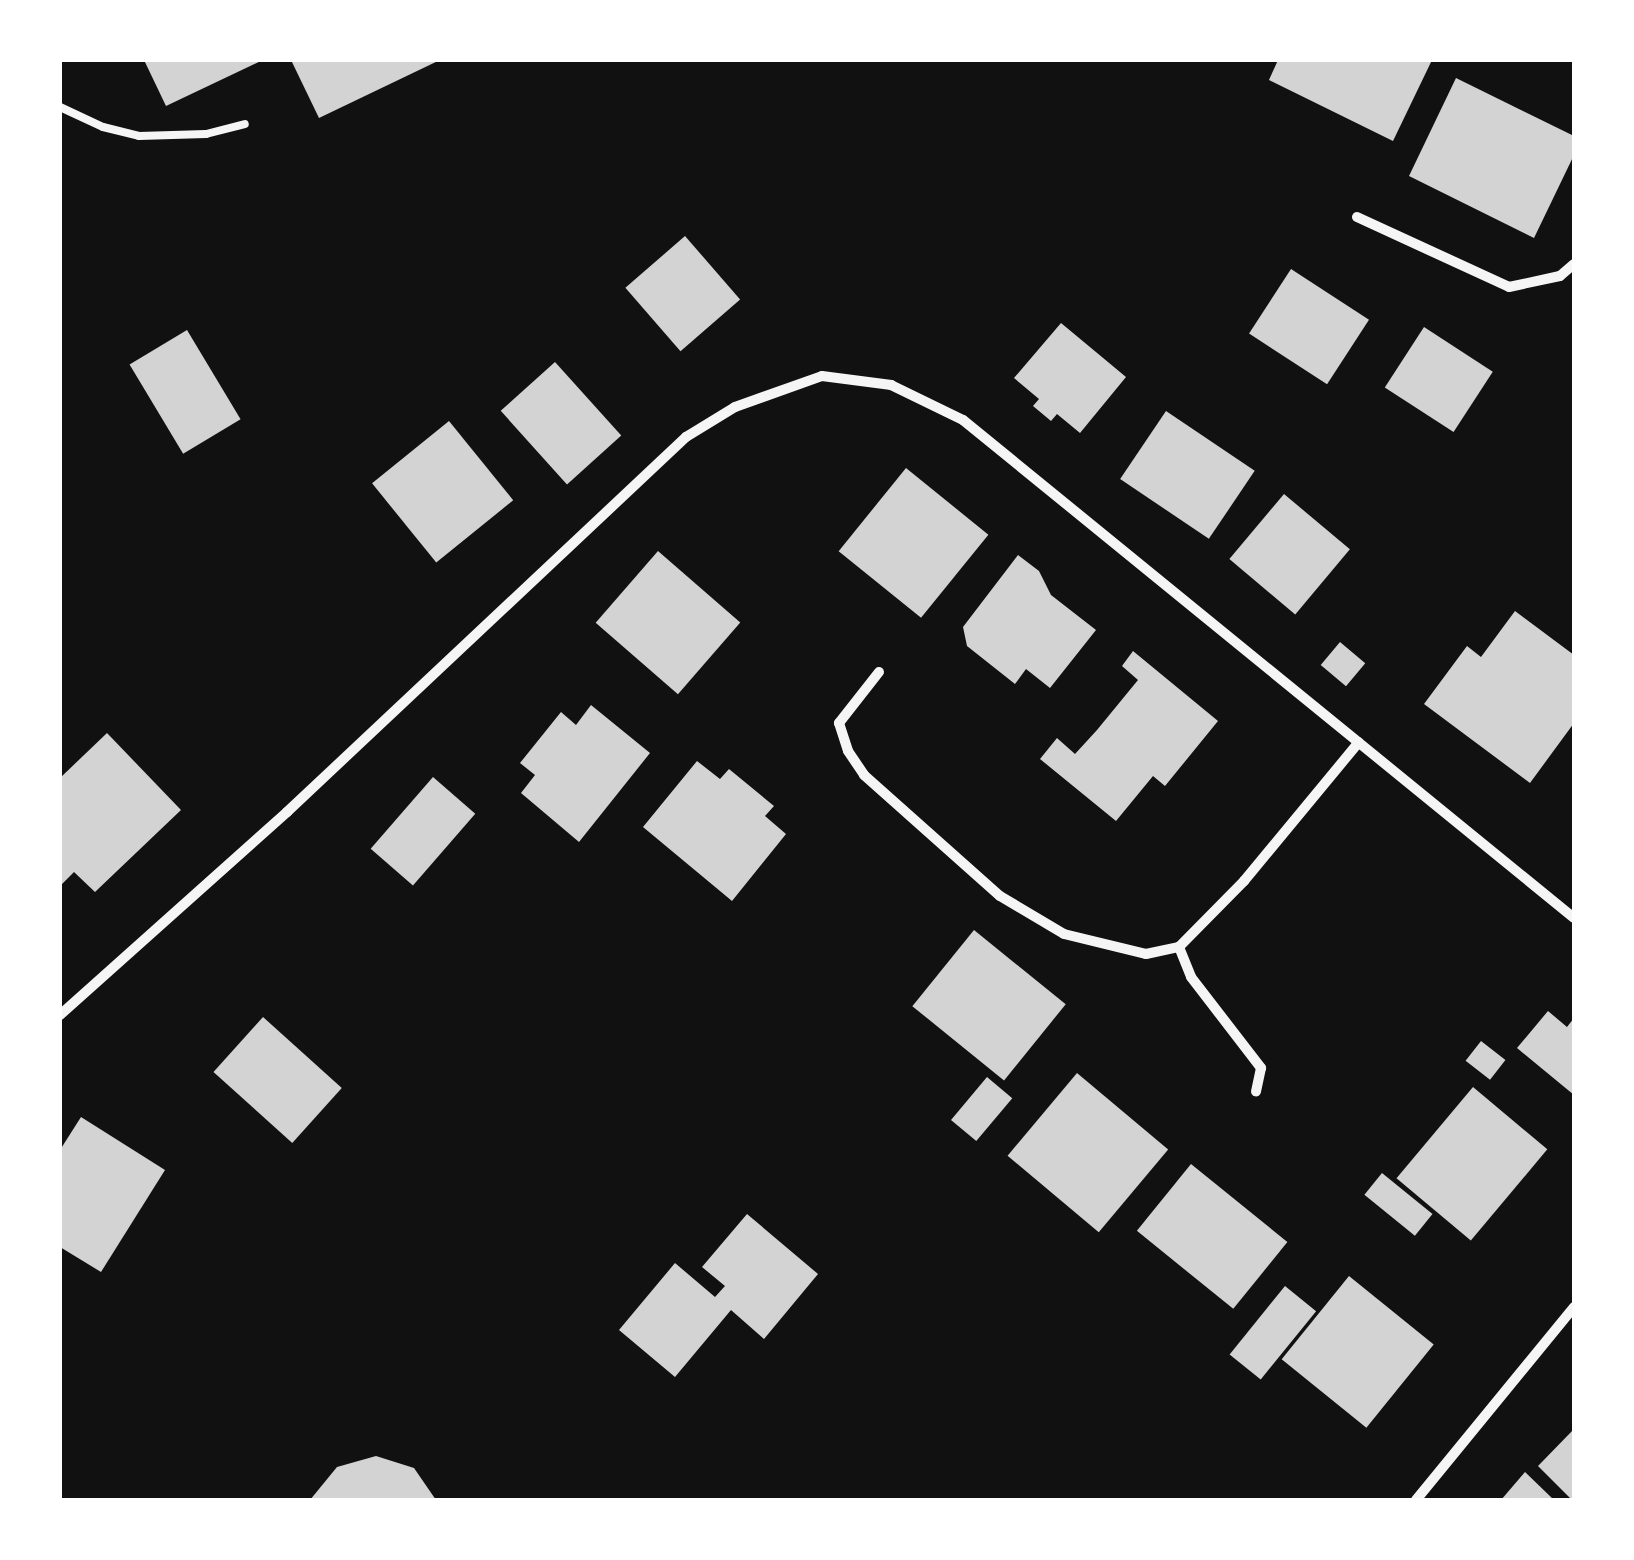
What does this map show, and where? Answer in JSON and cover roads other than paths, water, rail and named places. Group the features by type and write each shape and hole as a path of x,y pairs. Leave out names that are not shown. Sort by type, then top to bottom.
{"street":[{"path":"1357,217 1509,286 1560,276 1574,264"},
{"path":"60,1015 288,812 686,437 736,407 822,376 892,385 963,420 1574,918"},
{"path":"878,672 839,722 848,751 864,774 1000,896 1064,934 1146,954 1179,947 1244,880 1359,742"},
{"path":"1179,947 1191,977 1261,1068 1256,1090"},
{"path":"1416,1500 1574,1307"}],"lane":[{"path":"60,107 103,128 139,136 206,134 245,124"}]}
